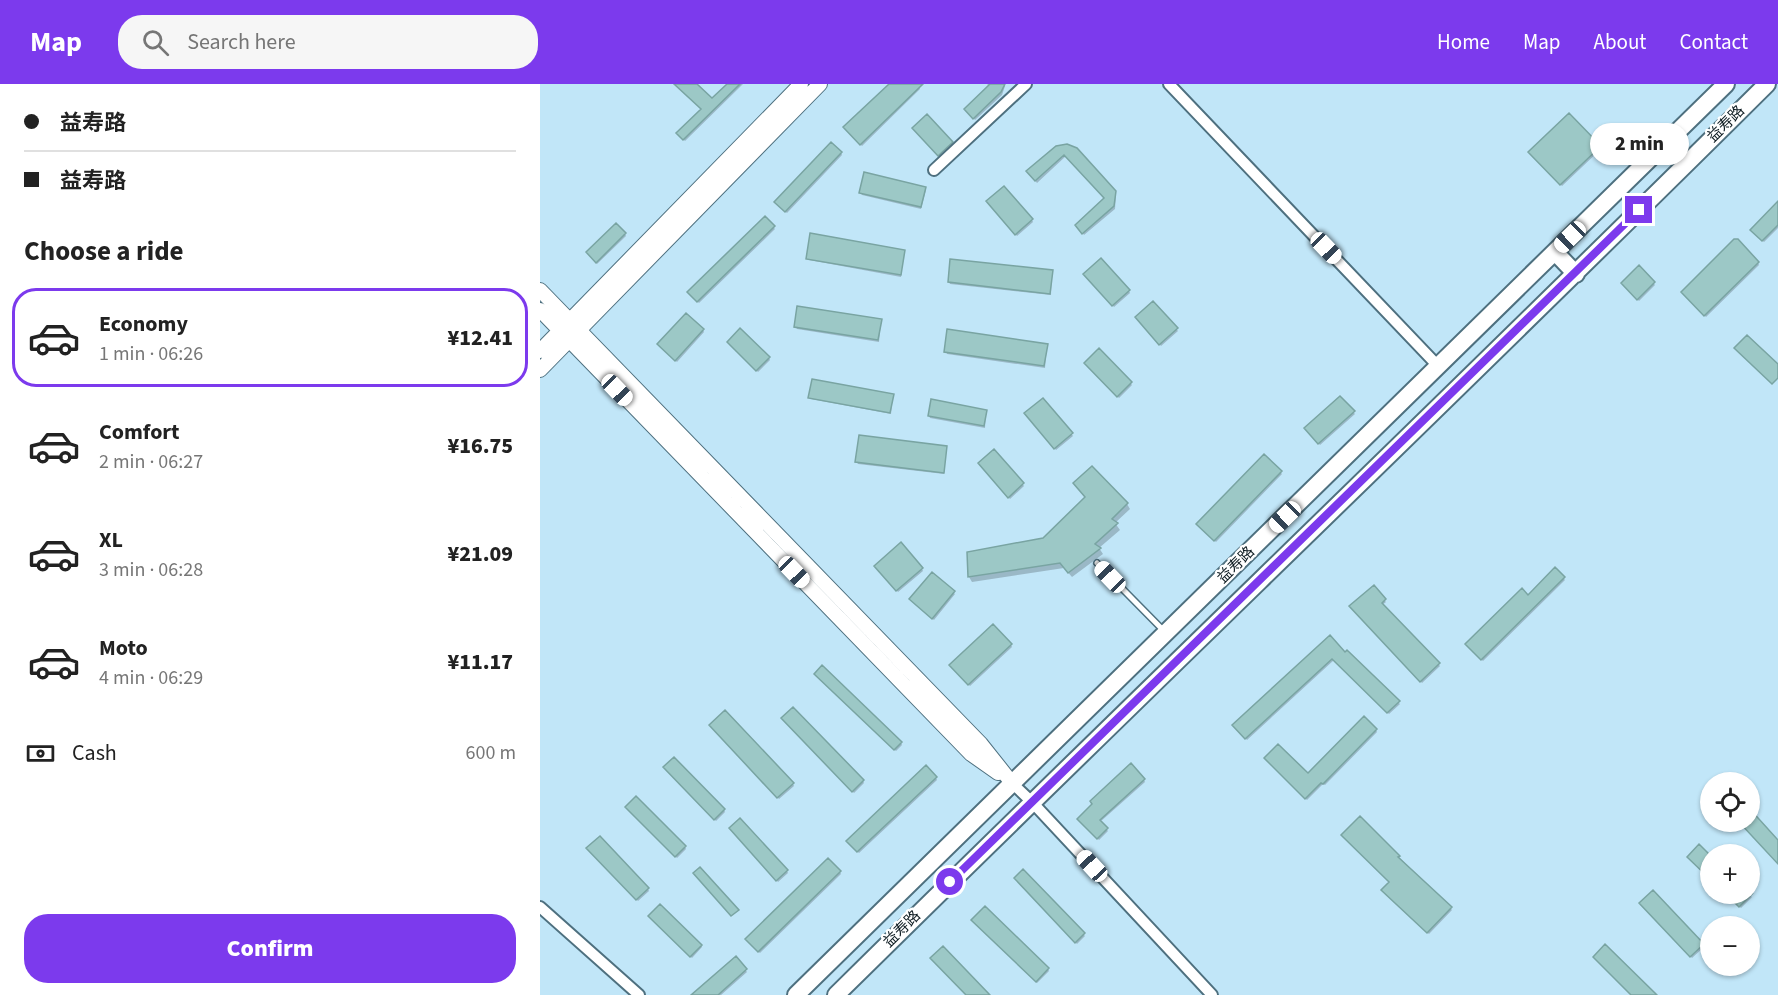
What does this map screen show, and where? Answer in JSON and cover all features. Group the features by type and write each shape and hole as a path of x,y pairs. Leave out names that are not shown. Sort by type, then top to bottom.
{"main road":[{"name":"益寿路","path":"796,995 1726,84"},
{"name":"益寿路","path":"836,995 1576,274 1767,84"},
{"path":"1555,252 1576,274"}],"street":[{"path":"540,370 569,330 801,84"},
{"path":"540,351 569,330 820,84"},
{"path":"934,170 1026,84"},
{"path":"1169,84 1438,366"},
{"path":"540,290 569,330 971,754 1012,783 1032,802 1212,995"},
{"path":"540,310 569,330"},
{"path":"540,907 639,995"}],"lane":[{"path":"1097,563 1166,634"}],"building":[{"path":"674,84 697,84 712,98 727,84 740,84 683,140 676,133 701,109"},
{"path":"889,84 923,84 860,145 843,127"},
{"path":"990,84 1005,84 1001,92 973,119 964,109"},
{"path":"1569,113 1601,146 1560,185 1528,152"},
{"path":"927,114 953,142 938,156 912,128"},
{"path":"831,142 842,152 785,212 774,202"},
{"path":"1067,144 1077,148 1116,191 1114,206 1082,234 1075,225 1104,198 1064,155 1035,181 1026,171 1056,146"},
{"path":"864,172 926,187 921,207 859,193"},
{"path":"1004,186 1033,219 1015,235 986,201"},
{"path":"1778,201 1778,225 1762,241 1750,230"},
{"path":"765,216 775,226 697,302 687,292"},
{"path":"616,223 626,233 596,263 586,252"},
{"path":"810,233 905,250 901,275 806,259"},
{"path":"1734,239 1738,239 1759,262 1704,316 1681,292"},
{"path":"1101,258 1130,290 1112,306 1083,274"},
{"path":"950,259 1053,270 1050,294 948,282"},
{"path":"1639,265 1655,282 1637,300 1621,283"},
{"path":"1153,301 1178,328 1159,345 1135,317"},
{"path":"797,306 882,319 878,340 794,327"},
{"path":"686,313 704,329 675,361 657,344"},
{"path":"740,328 770,357 756,371 727,342"},
{"path":"947,329 1048,344 1044,366 944,352"},
{"path":"1747,335 1778,364 1778,378 1772,384 1734,348"},
{"path":"1099,348 1132,382 1117,397 1084,363"},
{"path":"812,379 894,394 890,413 808,398"},
{"path":"1340,396 1355,411 1318,444 1304,428"},
{"path":"1043,398 1073,433 1054,449 1024,413"},
{"path":"931,399 987,410 984,426 928,416"},
{"path":"859,435 947,446 944,473 855,462"},
{"path":"994,449 1024,483 1008,498 978,463"},
{"path":"1264,454 1282,471 1214,541 1196,524"},
{"path":"1092,466 1128,503 1112,519 1118,523 1095,544 1101,548 1068,573 1060,563 968,577 967,552 1043,538 1085,497 1073,483"},
{"path":"901,542 923,568 896,591 874,566"},
{"path":"1555,567 1565,577 1481,660 1465,644 1522,588 1528,595"},
{"path":"932,572 955,591 932,619 909,599"},
{"path":"1374,585 1386,599 1382,603 1440,663 1420,682 1349,606"},
{"path":"993,624 1012,644 968,685 949,665"},
{"path":"1330,635 1345,652 1347,650 1400,701 1387,713 1332,659 1245,739 1232,725"},
{"path":"822,665 902,742 894,750 814,674"},
{"path":"793,707 864,780 852,792 781,718"},
{"path":"725,710 794,783 777,798 709,725"},
{"path":"1364,716 1377,729 1305,799 1264,758 1278,744 1308,773"},
{"path":"674,757 725,809 714,820 663,767"},
{"path":"1131,763 1145,779 1100,820 1108,828 1097,839 1077,819 1092,804 1090,801"},
{"path":"926,765 937,777 857,852 846,841"},
{"path":"636,796 686,846 675,857 625,807"},
{"path":"1360,816 1400,856 1398,857 1452,907 1427,933 1381,890 1389,882 1341,835"},
{"path":"740,818 788,870 776,881 729,828"},
{"path":"1760,820 1778,840 1778,864 1760,844 1748,832 1760,832"},
{"path":"600,836 649,888 636,900 586,848"},
{"path":"1699,844 1700,869 1687,857"},
{"path":"828,858 841,871 758,952 745,939"},
{"path":"700,867 739,910 731,916 693,873"},
{"path":"1023,869 1085,933 1075,943 1014,878"},
{"path":"1653,890 1700,940 1700,948 1690,957 1639,903"},
{"path":"660,904 702,945 690,957 648,916"},
{"path":"985,906 1049,968 1036,982 971,920"},
{"path":"1605,944 1657,995 1631,995 1593,957"},
{"path":"943,946 990,995 966,995 930,958"},
{"path":"736,956 747,969 718,995 691,995"}],"route":[{"path":"950,882 1639,210"}]}
